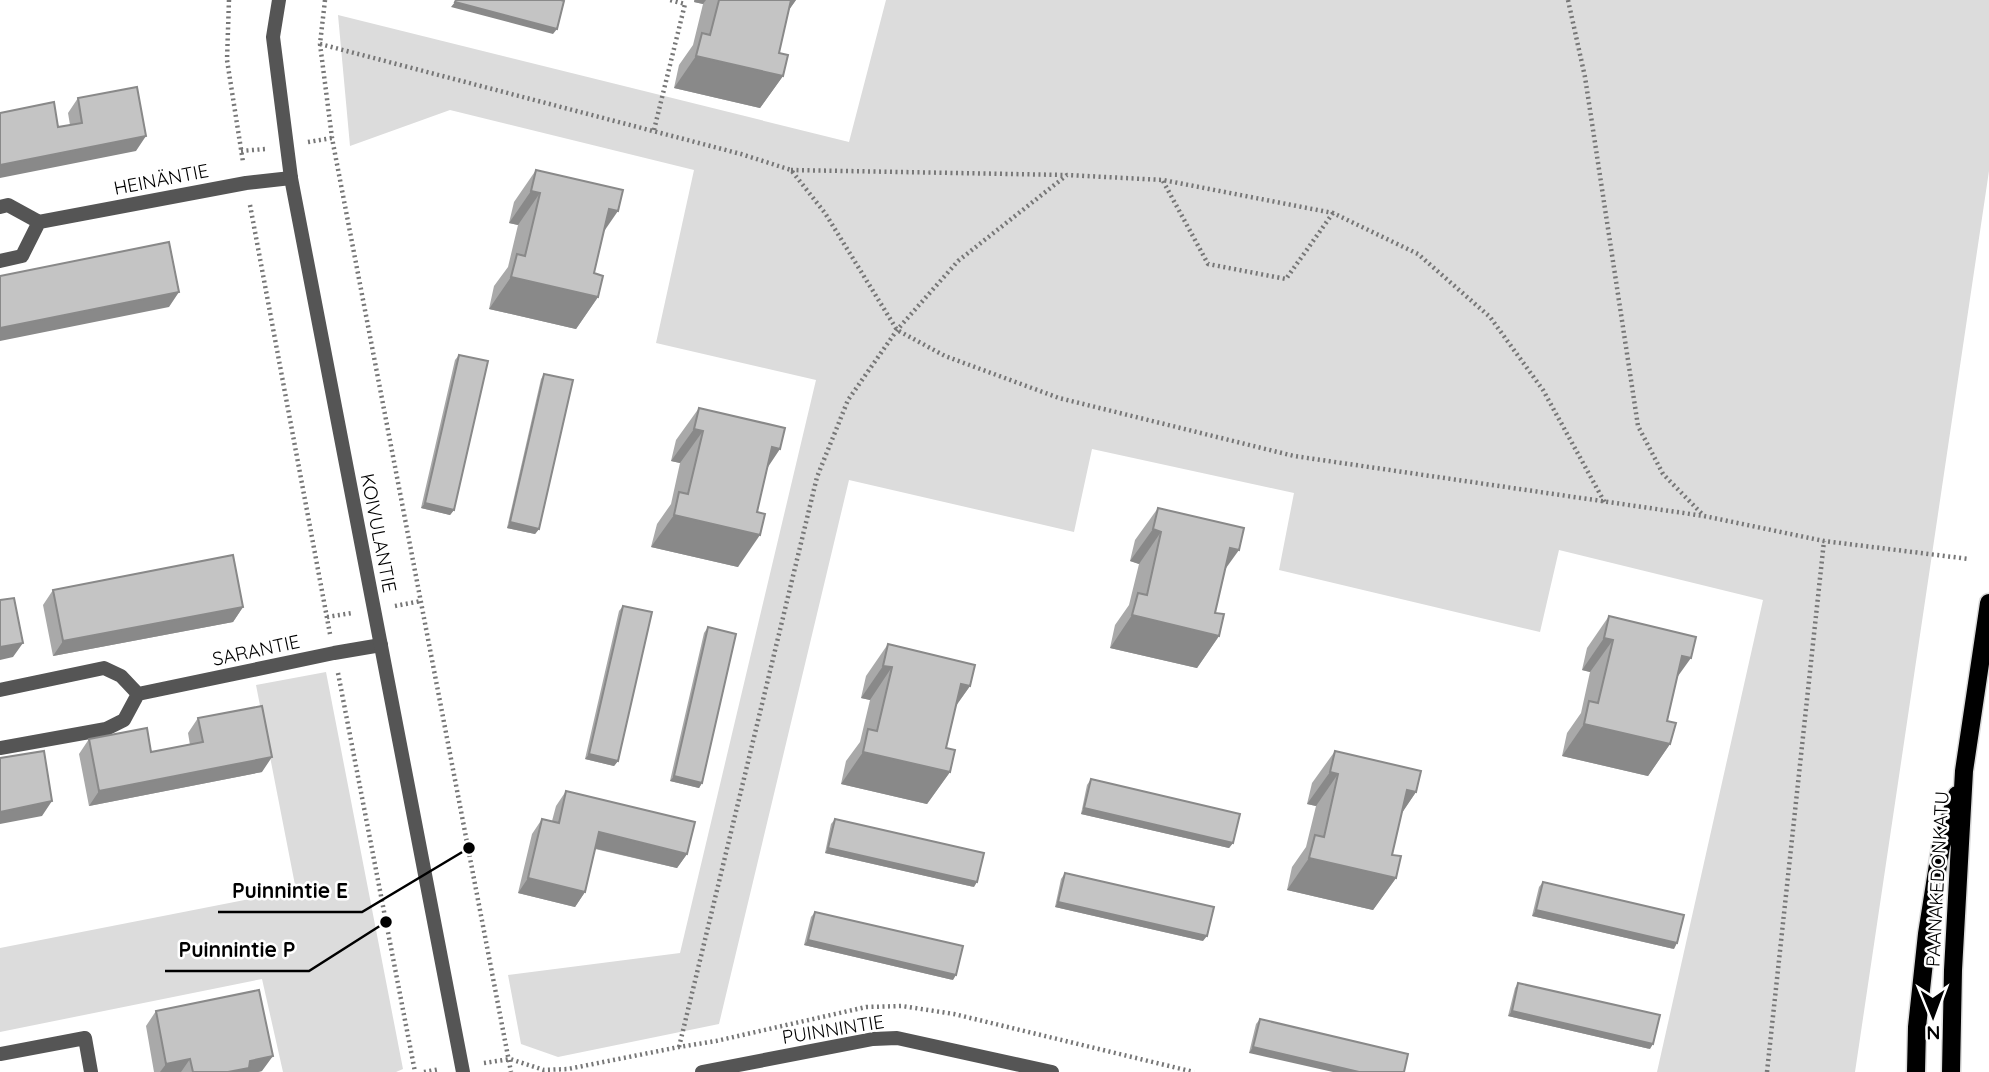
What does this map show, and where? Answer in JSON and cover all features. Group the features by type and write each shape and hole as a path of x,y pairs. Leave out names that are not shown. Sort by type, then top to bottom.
{"main road":[{"name":"PAANAKEDONKATU","path":"1951,1072 1953,970 1964,771 1989,603"},
{"name":"PAANAKEDONKATU","path":"1916,1072 1917,1027 1938,859 1964,771"}],"street":[{"name":"KOIVULANTIE","path":"279,0 272,37 291,178 463,1072"},
{"name":"HEINÄNTIE","path":"39,222 246,183 291,178"},
{"path":"0,207 8,205 39,222 22,256 0,261"},
{"name":"SARANTIE","path":"138,694 381,645"},
{"path":"0,690 104,668 121,676 138,694 124,720 106,729 0,748"},
{"path":"0,1054 85,1038 92,1072"},
{"name":"PUINNINTIE","path":"702,1072 873,1039 897,1038 1052,1072"}],"path":[{"path":"229,0 227,60 246,183 415,1072"},
{"path":"325,0 320,44 332,138 511,1072"},
{"path":"654,131 686,2 670,0"},
{"path":"1569,0 1585,77 1638,426 1663,474 1704,516"},
{"path":"320,44 741,154 791,170 1067,175 1163,180 1333,214 1418,254 1490,317 1543,390 1605,503"},
{"path":"791,170 825,213 897,330 945,356 1059,398 1294,456 1704,516 1824,541 1969,559"},
{"path":"680,1047 817,477 848,400 897,330 958,261 1067,175"},
{"path":"1163,180 1208,264 1286,279 1333,214"},
{"path":"1767,1072 1824,541"}],"shaded area":[{"path":"886,0 1989,0 1989,171 1855,1072 1657,1072 1763,600 1559,550 1540,632 1279,570 1294,493 1092,449 1074,532 849,480 719,1024 558,1057 521,1044 508,975 680,953 816,380 656,343 694,170 450,110 350,146 338,15 849,142"},
{"path":"326,672 403,1069 396,1072 283,1072 262,979 0,1032 0,948 296,890 256,685"}],"building":[{"path":"719,0 791,0 779,53 788,55 783,76 696,56 702,33 710,35"},
{"path":"564,1 557,29 455,2"},
{"path":"137,87 146,136 0,165 0,113 54,102 58,127 82,123 78,98"},
{"path":"536,170 623,190 618,211 609,209 594,273 603,276 598,297 511,277 517,254 525,256 540,193 531,191"},
{"path":"169,242 179,292 0,328 0,276"},
{"path":"459,355 488,361 454,510 425,503"},
{"path":"544,374 573,380 539,529 510,522"},
{"path":"699,408 785,428 780,449 772,447 757,512 765,514 760,535 674,515 679,492 688,494 703,431 694,429"},
{"path":"1158,508 1244,528 1239,550 1230,548 1215,613 1224,614 1219,636 1132,615 1138,593 1147,595 1161,532 1153,529"},
{"path":"233,555 243,607 63,641 53,590"},
{"path":"14,598 23,643 0,647 0,600"},
{"path":"623,606 652,612 618,761 589,754"},
{"path":"1609,616 1696,637 1691,658 1682,656 1667,721 1676,723 1670,744 1584,724 1589,701 1598,703 1613,640 1604,638"},
{"path":"708,627 736,634 702,783 674,776"},
{"path":"888,644 975,665 970,686 961,684 946,748 955,750 950,772 863,752 868,729 877,731 892,667 883,666"},
{"path":"262,706 272,757 99,791 89,739 147,728 151,752 203,742 198,718"},
{"path":"44,751 52,801 0,812 0,758"},
{"path":"1335,751 1421,771 1416,792 1407,790 1392,855 1401,856 1396,878 1309,858 1315,835 1324,837 1338,774 1330,772"},
{"path":"1091,779 1240,814 1233,843 1084,808"},
{"path":"566,791 695,822 687,854 599,832 585,892 528,878 542,819 559,823"},
{"path":"835,819 984,853 977,882 828,848"},
{"path":"1065,873 1214,907 1207,936 1058,902"},
{"path":"1543,882 1684,915 1677,943 1536,910"},
{"path":"815,912 963,946 956,975 808,940"},
{"path":"1518,983 1660,1015 1653,1044 1512,1011"},
{"path":"259,990 273,1056 250,1061 249,1068 228,1072 193,1072 190,1059 166,1064 156,1011"},
{"path":"1260,1019 1408,1054 1404,1072 1359,1072 1253,1047"}],"place":[{"name":"Puinnintie E","path":"469,848"},
{"name":"Puinnintie P","path":"386,922"}]}
